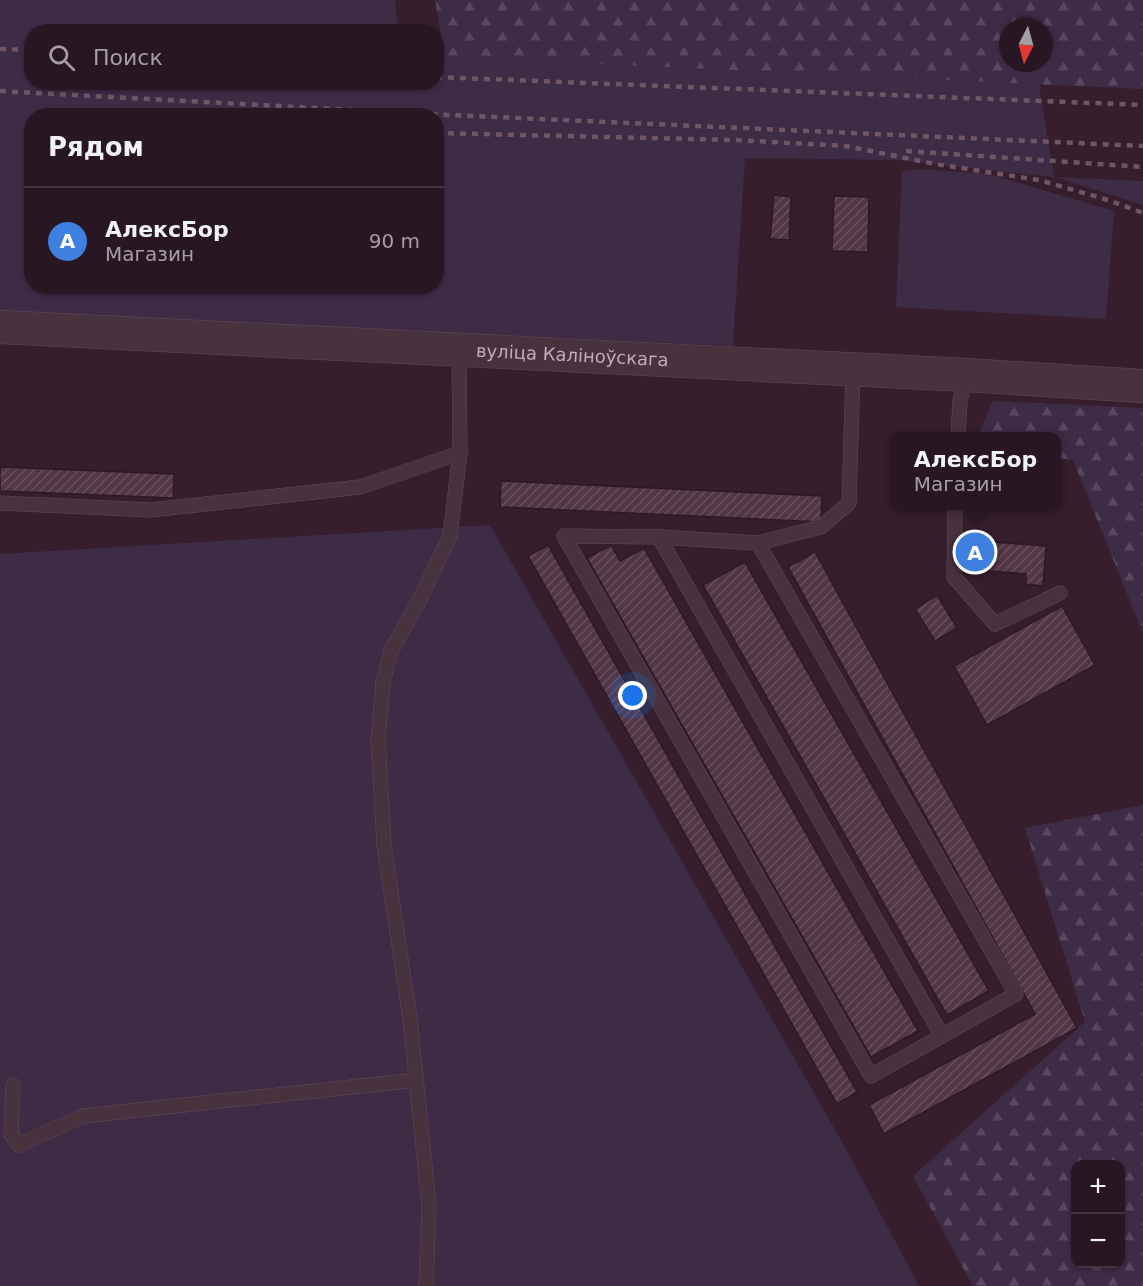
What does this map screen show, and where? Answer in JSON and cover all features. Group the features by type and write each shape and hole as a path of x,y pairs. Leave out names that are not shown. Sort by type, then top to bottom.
{"street":[{"name":"вуліца Каліноўскага","path":"0,327 966,375 1143,386"}],"lane":[{"path":"426,1286 429,1205 410,1019 384,845 378,740 383,683 391,651 419,601 450,536 460,453 459,350"},
{"path":"758,543 1016,994 871,1076 564,536 659,537 758,543 821,527 849,503 853,371"},
{"path":"958,432 960,401 966,375"},
{"path":"0,503 162,509 360,487 460,453"},
{"path":"956,510 954,578 995,624 1060,593"},
{"path":"659,537 942,1036"},
{"path":"14,1084 11,1134 19,1145 83,1116 416,1080"}],"green space":[{"path":"0,0 395,0 397,24 24,24 24,90 444,90 444,57 1039,84 1054,177 896,160 745,158 733,346 0,311"},
{"path":"435,0 1143,0 1143,89 445,57 444,24 439,24"},
{"path":"919,169 989,174 1114,211 1106,319 896,307 902,171"},
{"path":"1054,177 1143,181 1143,205"},
{"path":"993,401 1143,408 1143,633 1073,460 1061,459 1061,432 980,432"},
{"path":"490,525 846,1149 919,1286 0,1286 0,554"},
{"path":"1143,805 1143,1286 973,1286 913,1176 1085,1022 1025,828"}],"building":[{"path":"774,195 791,197 789,240 770,239"},
{"path":"834,196 869,197 868,252 832,251"},
{"path":"0,467 174,474 173,498 0,491"},
{"path":"501,481 822,496 821,522 500,507"},
{"path":"967,540 1046,546 1043,586 1026,584 1026,574 965,569"},
{"path":"548,545 857,1092 837,1104 528,556"},
{"path":"611,545 620,561 644,548 918,1031 871,1057 587,558"},
{"path":"815,552 1077,1028 884,1134 869,1105 1035,1014 788,567"},
{"path":"745,562 989,991 947,1015 703,585"},
{"path":"937,595 957,628 935,641 915,609"},
{"path":"1062,606 1095,665 987,725 954,666"}],"railway":[{"path":"0,49 24,50"},
{"path":"444,77 1143,105"},
{"path":"0,91 317,108"},
{"path":"444,115 1143,146"},
{"path":"444,133 735,140 846,146 935,164 1039,180 1108,200 1143,213"},
{"path":"906,151 1143,167"}],"place":[{"name":"АлексБор","path":"975,552"}]}
